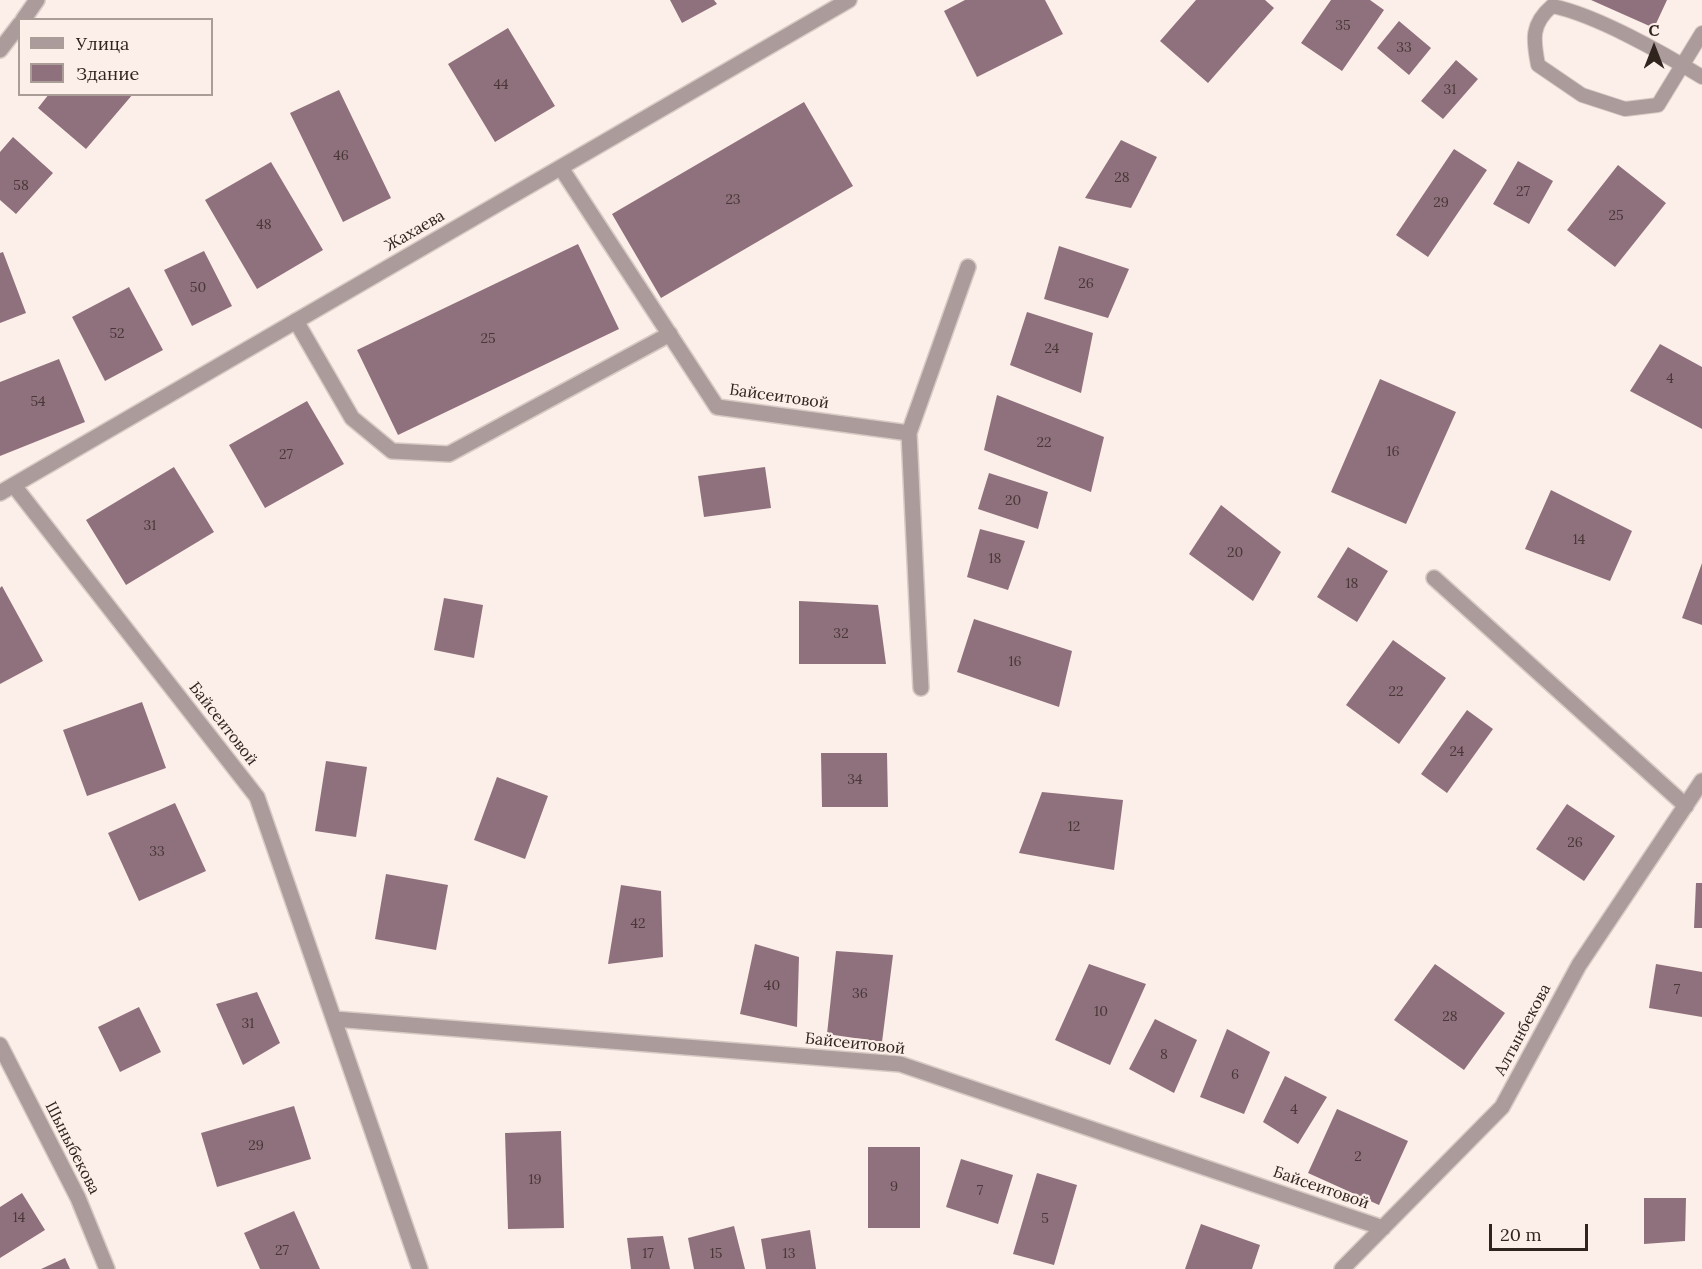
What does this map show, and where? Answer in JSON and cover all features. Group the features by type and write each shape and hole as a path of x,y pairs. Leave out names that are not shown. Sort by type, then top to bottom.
{"street":[{"path":"24,18 37,0"},
{"name":"Жахаева","path":"0,494 849,0"},
{"path":"0,50 18,27"},
{"name":"Байсеитовой","path":"561,168 717,407 909,433"},
{"path":"921,688 909,433 968,267"},
{"path":"296,321 352,418 392,451 449,454 670,334"},
{"name":"Байсеитовой","path":"15,487 257,797 420,1269"},
{"path":"1434,578 1686,806"},
{"name":"Алтынбекова","path":"1342,1269 1502,1107 1579,965 1702,782"},
{"name":"Байсеитовой","path":"334,1019 900,1064 1383,1228"},
{"name":"Шыныбекова","path":"0,1045 78,1198 107,1269"}],"lane":[{"path":"1702,33 1683,65 1658,105 1625,109 1582,95 1538,65 1533,41 1539,17 1552,6 1575,11 1683,65 1702,77"}],"building":[{"path":"670,0 714,0 717,4 682,23"},
{"path":"965,0 1045,0 1063,34 977,77 944,11"},
{"path":"1196,0 1265,0 1274,8 1208,83 1160,41"},
{"path":"1331,0 1370,0 1384,10 1342,71 1301,43"},
{"path":"1591,0 1667,0 1654,28"},
{"path":"1399,21 1431,48 1409,75 1377,48"},
{"path":"508,28 555,106 495,142 448,64"},
{"path":"1456,60 1478,79 1443,119 1421,101"},
{"path":"339,90 391,198 343,222 290,113"},
{"path":"47,96 131,96 86,149 38,108"},
{"path":"804,102 853,186 661,298 612,214"},
{"path":"13,137 53,173 16,214 0,200 0,152"},
{"path":"1121,140 1157,157 1131,208 1085,198"},
{"path":"1454,149 1487,170 1428,257 1396,235"},
{"path":"1518,161 1553,181 1529,224 1493,204"},
{"path":"271,162 323,250 257,289 205,200"},
{"path":"1618,165 1666,203 1615,267 1567,230"},
{"path":"578,244 619,329 398,435 357,350"},
{"path":"1059,246 1129,269 1108,318 1044,299"},
{"path":"204,251 232,306 192,326 164,270"},
{"path":"3,252 26,313 0,323 0,253"},
{"path":"129,287 163,350 105,381 72,317"},
{"path":"1027,312 1093,333 1081,393 1010,365"},
{"path":"1660,344 1702,367 1702,429 1630,391"},
{"path":"59,359 85,422 0,456 0,382"},
{"path":"1380,379 1456,412 1406,524 1331,492"},
{"path":"997,395 1104,437 1091,492 984,450"},
{"path":"307,401 344,464 265,508 229,445"},
{"path":"174,467 214,532 126,585 86,520"},
{"path":"765,467 771,508 704,517 698,476"},
{"path":"989,473 1048,492 1038,529 978,509"},
{"path":"1551,490 1632,531 1610,581 1525,549"},
{"path":"1221,505 1281,552 1253,601 1189,554"},
{"path":"980,529 1025,541 1008,590 967,577"},
{"path":"1348,547 1388,571 1357,622 1317,597"},
{"path":"1702,563 1702,625 1682,618"},
{"path":"2,586 43,661 0,684 0,588"},
{"path":"444,598 483,605 474,658 434,650"},
{"path":"799,601 878,605 886,664 799,664"},
{"path":"974,619 1072,651 1059,707 957,672"},
{"path":"1393,640 1446,678 1399,744 1346,705"},
{"path":"142,702 166,768 87,796 63,730"},
{"path":"1467,710 1493,729 1447,793 1421,774"},
{"path":"821,753 887,753 888,807 822,807"},
{"path":"326,761 367,767 356,837 315,831"},
{"path":"497,777 548,796 525,859 474,840"},
{"path":"1042,792 1123,800 1114,870 1019,853"},
{"path":"175,803 206,871 139,901 108,833"},
{"path":"1567,804 1615,836 1584,881 1536,849"},
{"path":"386,874 448,885 436,950 375,939"},
{"path":"1696,883 1702,883 1702,928 1694,928"},
{"path":"621,885 661,891 663,957 608,964"},
{"path":"755,944 799,957 797,1027 740,1014"},
{"path":"836,951 893,955 882,1042 827,1034"},
{"path":"1089,964 1146,984 1110,1065 1055,1040"},
{"path":"1435,964 1505,1013 1464,1070 1394,1020"},
{"path":"1656,964 1702,972 1702,1017 1649,1008"},
{"path":"257,992 280,1043 243,1065 216,1004"},
{"path":"139,1007 161,1052 120,1072 98,1027"},
{"path":"1155,1019 1197,1040 1174,1093 1129,1069"},
{"path":"1227,1029 1270,1052 1244,1114 1200,1097"},
{"path":"1285,1076 1327,1097 1298,1144 1263,1122"},
{"path":"294,1106 311,1159 217,1187 201,1133"},
{"path":"1337,1109 1408,1141 1379,1205 1308,1173"},
{"path":"561,1131 564,1228 508,1229 505,1133"},
{"path":"868,1147 920,1147 920,1228 868,1228"},
{"path":"961,1159 1013,1175 998,1224 946,1207"},
{"path":"1037,1173 1077,1185 1054,1265 1013,1254"},
{"path":"22,1193 45,1230 0,1258 0,1207"},
{"path":"1644,1198 1686,1198 1685,1241 1644,1244"},
{"path":"294,1211 320,1269 260,1269 244,1233"},
{"path":"1201,1224 1260,1245 1252,1269 1185,1269"},
{"path":"734,1226 745,1269 694,1269 688,1238"},
{"path":"810,1230 816,1269 766,1269 761,1239"},
{"path":"663,1236 670,1269 631,1269 627,1238"},
{"path":"65,1258 70,1269 41,1269"}]}
